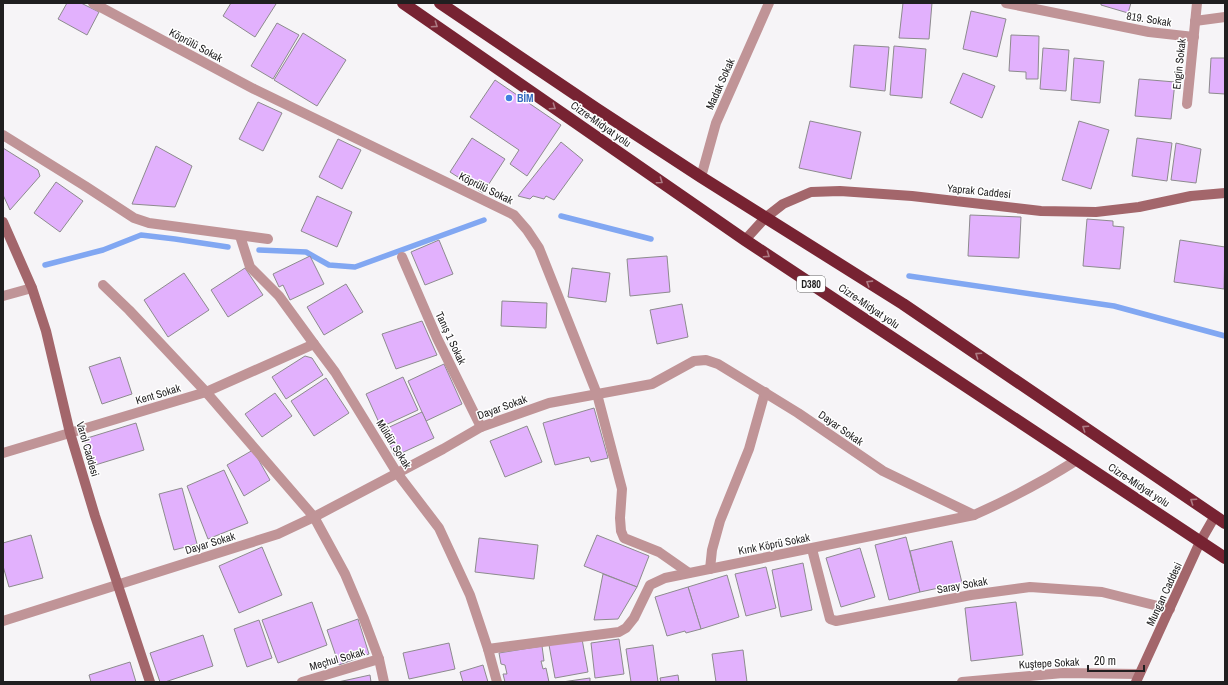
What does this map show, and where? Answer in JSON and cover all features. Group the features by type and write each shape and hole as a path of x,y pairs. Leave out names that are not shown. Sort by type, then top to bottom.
{"highway":[{"name":"Cizre-Midyat yolu","path":"402,3 745,240 1225,558"},
{"name":"Cizre-Midyat yolu","path":"440,3 701,177 903,304 1225,523"}],"street":[{"name":"Köprülü Sokak","path":"93,3 254,89 514,215 527,230 539,248 597,394 622,489 620,531 624,538 659,552 689,573"},
{"name":"Madak Sokak","path":"701,177 716,123 769,3"},
{"name":"819. Sokak","path":"1006,3 1149,32 1194,37"},
{"name":"Engin Sokak","path":"1187,104 1197,3"},
{"path":"1195,21 1225,17"},
{"path":"3,136 134,218 149,223 268,239"},
{"name":"Yaprak Caddesi","path":"745,240 765,218 783,204 811,192 840,191 912,196 1041,211 1096,212 1138,207 1191,196 1225,192"},
{"name":"Varol Caddesi","path":"3,222 32,288 46,331 70,433 95,516 150,682"},
{"name":"Müldür Sokak","path":"240,236 250,267 279,296 335,372 397,473 438,528 470,595 497,682"},
{"name":"Tanış 1 Sokak","path":"402,257 437,338 481,427"},
{"path":"103,285 130,310 206,392 314,517 345,574 379,659 384,682"},
{"path":"3,296 32,288"},
{"name":"Kent Sokak","path":"3,453 206,392 314,344"},
{"name":"Dayar Sokak","path":"3,620 119,585 168,568 278,534 314,517 443,449 481,427 549,403 652,384 694,362 706,360 718,364 765,392 883,471 974,515"},
{"path":"710,569 712,550 720,521 749,449 765,392"},
{"name":"Kırık Köprü Sokak","path":"488,649 619,632 626,628 634,618 650,586 664,578 974,515 1039,484 1077,460"},
{"name":"Mungan Caddesi","path":"1138,678 1200,542 1215,516"},
{"name":"Saray Sokak","path":"812,548 830,619 836,621 971,595 1030,587 1102,592 1170,609"},
{"name":"Meçhul Sokak","path":"302,682 379,659"},
{"name":"Kuştepe Sokak","path":"962,682 1063,673 1138,678"}],"building":[{"path":"67,3 81,3 99,12 87,35 58,19"},
{"path":"231,3 276,4 255,37 223,16"},
{"path":"903,3 932,3 929,39 899,38"},
{"path":"1101,3 1131,3 1128,13 1101,5"},
{"path":"971,11 1006,19 997,57 963,49"},
{"path":"277,23 299,35 273,79 251,66"},
{"path":"303,33 346,60 317,106 274,80"},
{"path":"1011,35 1039,36 1038,79 1026,79 1026,72 1009,71"},
{"path":"854,45 889,47 885,91 850,87"},
{"path":"894,46 926,49 922,98 890,95"},
{"path":"1043,48 1069,50 1066,91 1040,89"},
{"path":"1074,58 1104,61 1100,103 1071,100"},
{"path":"1211,58 1225,58 1225,94 1209,93"},
{"path":"963,73 995,86 982,118 950,103"},
{"path":"1139,79 1175,82 1171,119 1135,116"},
{"path":"495,80 561,125 527,176 510,164 519,150 470,117"},
{"path":"258,102 282,113 263,151 239,139"},
{"path":"810,121 861,132 851,179 799,168"},
{"path":"1079,121 1109,130 1091,189 1062,180"},
{"path":"472,138 505,159 483,193 450,172"},
{"path":"1137,138 1172,143 1167,181 1132,176"},
{"path":"338,139 361,150 342,189 319,177"},
{"path":"561,142 583,160 554,200 546,196 544,199 533,196 530,199 518,196"},
{"path":"1176,143 1201,149 1196,183 1171,180"},
{"path":"156,146 192,166 175,207 132,204"},
{"path":"3,148 38,170 40,176 10,210 3,195"},
{"path":"56,182 83,201 60,232 34,213"},
{"path":"317,196 352,212 337,247 301,231"},
{"path":"970,215 1021,217 1019,258 968,256"},
{"path":"1087,219 1113,221 1113,226 1124,227 1120,269 1083,266"},
{"path":"439,240 453,274 425,285 411,252"},
{"path":"1180,240 1225,247 1224,289 1174,282"},
{"path":"310,256 324,284 290,300 283,285 279,287 273,274"},
{"path":"667,256 670,292 630,296 627,259"},
{"path":"245,268 263,295 228,317 211,290"},
{"path":"572,268 610,273 606,302 568,297"},
{"path":"184,273 209,310 168,337 144,300"},
{"path":"346,284 363,312 324,335 307,307"},
{"path":"502,301 547,303 546,328 501,326"},
{"path":"682,304 688,337 657,344 650,310"},
{"path":"422,321 437,355 396,369 382,334"},
{"path":"305,356 312,358 323,375 286,399 272,377"},
{"path":"120,357 132,394 102,404 89,367"},
{"path":"444,364 462,404 426,421 408,381"},
{"path":"403,377 418,410 381,427 366,394"},
{"path":"326,378 349,413 314,436 291,401"},
{"path":"275,393 292,416 262,437 245,414"},
{"path":"594,408 608,458 591,462 589,457 555,465 543,423"},
{"path":"422,412 434,438 395,456 383,430"},
{"path":"136,423 144,450 92,466 84,439"},
{"path":"527,426 542,462 505,477 490,441"},
{"path":"253,450 270,480 244,496 227,465"},
{"path":"224,470 248,523 208,539 187,486"},
{"path":"182,488 197,544 174,550 159,494"},
{"path":"31,535 43,578 9,587 3,566 3,543"},
{"path":"597,535 649,556 637,587 584,566"},
{"path":"906,537 920,592 889,600 875,545"},
{"path":"479,538 538,545 534,579 475,572"},
{"path":"952,541 962,583 920,592 910,551"},
{"path":"262,547 282,595 239,613 219,566"},
{"path":"860,548 875,597 841,607 826,558"},
{"path":"803,563 812,610 781,617 772,570"},
{"path":"766,567 776,608 746,616 735,574"},
{"path":"603,574 637,587 618,619 594,620"},
{"path":"727,575 739,617 701,629 688,587"},
{"path":"688,587 701,629 686,633 685,631 667,636 655,597"},
{"path":"312,602 327,645 278,663 262,620"},
{"path":"1016,602 1023,655 971,661 965,608"},
{"path":"358,619 369,654 339,665 327,630"},
{"path":"259,620 272,658 247,667 234,629"},
{"path":"203,635 213,666 165,682 160,682 150,653"},
{"path":"582,639 588,672 555,678 549,645"},
{"path":"619,639 624,674 595,678 591,643"},
{"path":"449,643 455,669 409,679 403,653"},
{"path":"653,645 658,682 631,682 626,649"},
{"path":"542,646 544,661 541,661 543,669 546,668 549,682 505,682 503,674 507,674 505,665 501,664 499,653"},
{"path":"743,650 747,682 716,682 712,654"},
{"path":"130,662 136,682 91,682 89,675"},
{"path":"483,665 488,682 463,682 460,672"},
{"path":"370,675 371,682 338,682"},
{"path":"678,675 679,682 661,682 660,678"},
{"path":"590,678 590,682 562,682"}],"waterway":[{"path":"561,216 651,239"},
{"path":"259,250 306,252 329,265 355,267 484,220"},
{"path":"45,265 103,250 141,235 228,247"},
{"path":"909,276 1114,306 1225,336"}],"place":[{"name":"BİM","path":"509,98"}]}
